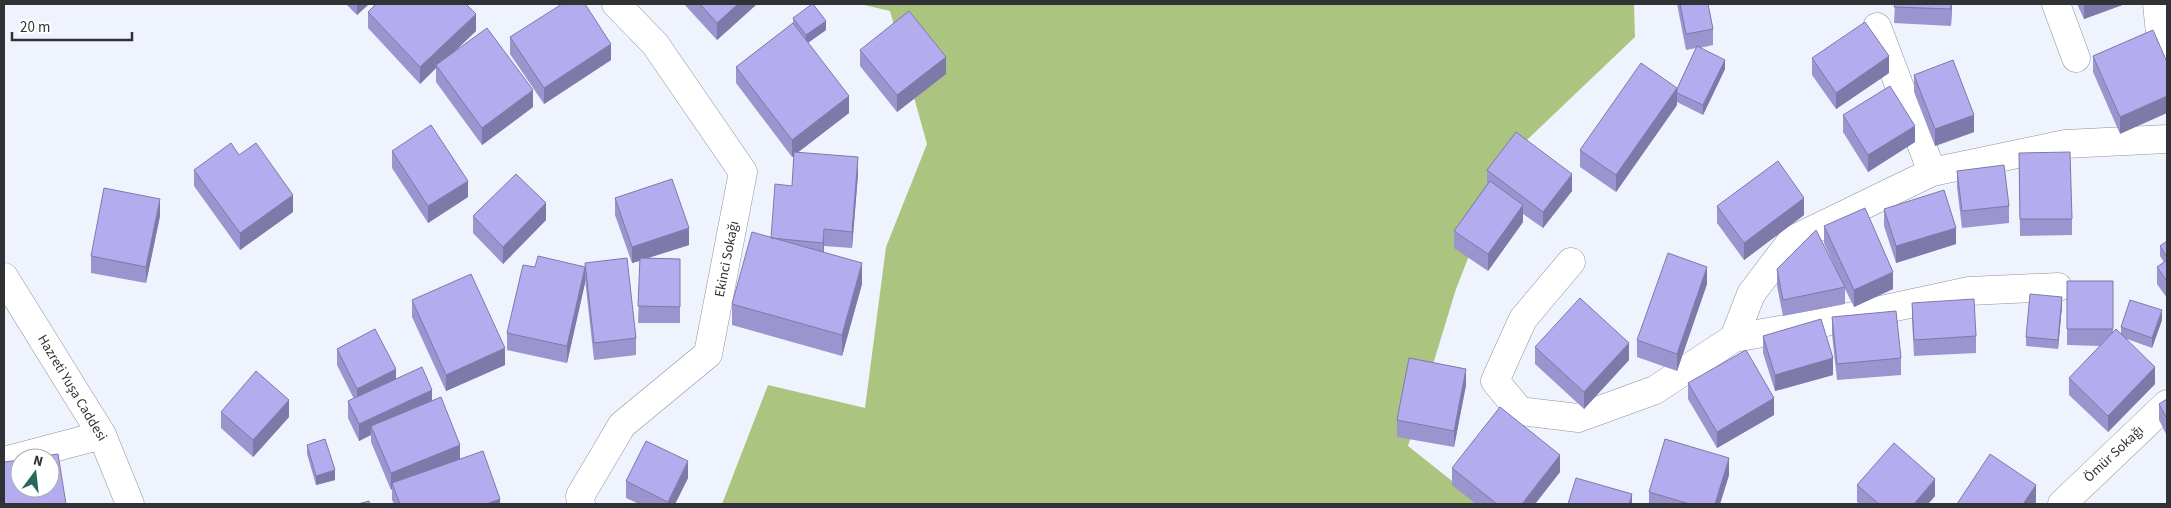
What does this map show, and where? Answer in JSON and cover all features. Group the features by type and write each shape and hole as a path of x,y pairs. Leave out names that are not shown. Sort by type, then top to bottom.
{"street":[{"name":"Ekinci Sokağı","path":"574,501 622,425 708,354 743,172 655,44 616,4"},
{"path":"2056,4 2076,58"},
{"path":"2157,4 2160,32 2167,50"},
{"path":"1877,27 1932,172"},
{"path":"1734,338 1751,294 1792,240 1932,172 2065,144 2167,139"},
{"path":"1571,262 1523,319 1495,381 1520,411 1578,418 1655,390 1734,338 1822,323 1968,291 2058,287"},
{"name":"Hazreti Yuşa Caddesi","path":"4,277 102,435 130,504"},
{"name":"Ömür Sokağı","path":"2062,504 2167,404"},
{"path":"4,461 102,435"}],"green space":[{"path":"860,4 1634,4 1635,37 1507,159 1456,289 1408,446 1481,504 722,504 768,385 865,408 886,247 927,144 890,11"}],"building":[{"path":"376,4 466,4 476,14 420,67 368,12"},
{"path":"562,4 585,4 611,44 544,88 510,37"},
{"path":"700,4 738,4 717,23"},
{"path":"812,4 826,21 806,35 793,18"},
{"path":"1680,4 1708,4 1713,29 1686,34"},
{"path":"1895,4 1951,4 1951,9 1894,7"},
{"path":"909,11 946,57 897,95 860,50"},
{"path":"1865,22 1889,56 1836,93 1812,58"},
{"path":"793,23 849,96 792,140 736,67"},
{"path":"487,28 533,90 482,128 436,65"},
{"path":"2153,30 2167,62 2167,96 2120,117 2093,56"},
{"path":"1697,46 1725,60 1703,105 1677,93 1677,89"},
{"path":"1953,60 1974,115 1935,129 1914,75"},
{"path":"1641,63 1677,88 1616,175 1580,150"},
{"path":"1890,86 1915,126 1868,155 1843,115"},
{"path":"431,125 468,181 428,206 392,151"},
{"path":"1516,132 1572,174 1543,212 1487,170"},
{"path":"231,143 239,155 256,143 293,195 240,233 194,170"},
{"path":"794,152 858,157 852,232 824,229 823,243 771,238 775,184 792,186"},
{"path":"2070,152 2072,219 2020,219 2019,153"},
{"path":"1778,161 1804,198 1744,243 1717,206"},
{"path":"2004,165 2009,206 1962,211 1957,171"},
{"path":"516,174 546,203 503,247 473,216"},
{"path":"672,179 689,228 632,247 615,198"},
{"path":"1490,181 1523,205 1488,254 1454,231"},
{"path":"104,188 160,199 146,267 91,256"},
{"path":"1944,190 1956,228 1896,246 1884,209"},
{"path":"1865,208 1893,272 1854,290 1824,226"},
{"path":"1816,230 1845,287 1783,300 1777,269"},
{"path":"752,232 862,263 842,335 732,304"},
{"path":"2167,241 2167,257 2160,246"},
{"path":"1668,253 1707,267 1677,354 1637,340"},
{"path":"538,256 585,267 567,346 507,333 523,265 535,267"},
{"path":"627,258 636,338 594,343 585,263"},
{"path":"640,258 680,259 680,307 638,306"},
{"path":"2167,260 2167,281 2157,267"},
{"path":"471,274 505,348 446,375 412,300"},
{"path":"2067,281 2113,281 2113,329 2067,329"},
{"path":"2030,294 2062,297 2058,340 2026,337"},
{"path":"1580,298 1629,343 1584,392 1535,347"},
{"path":"1974,299 1976,336 1914,340 1912,303"},
{"path":"2130,300 2162,310 2152,338 2121,327"},
{"path":"1896,311 1901,358 1837,364 1832,317"},
{"path":"1821,319 1833,358 1775,375 1763,336"},
{"path":"375,329 396,369 357,389 337,349"},
{"path":"2116,329 2155,367 2108,416 2069,378"},
{"path":"1746,350 1774,398 1717,432 1688,383"},
{"path":"1409,358 1466,369 1454,431 1397,420"},
{"path":"422,367 432,390 359,424 348,401"},
{"path":"256,371 289,400 253,440 221,412"},
{"path":"441,397 460,445 391,473 371,426"},
{"path":"2167,399 2167,419 2159,404"},
{"path":"1500,407 1560,455 1522,504 1497,504 1452,468"},
{"path":"325,439 335,470 316,476 307,445"},
{"path":"1665,439 1729,458 1715,504 1690,504 1649,492"},
{"path":"646,441 688,461 668,502 626,481"},
{"path":"1894,443 1935,479 1914,504 1879,504 1857,485"},
{"path":"483,451 500,499 486,504 400,504 392,483"},
{"path":"1990,454 2036,485 2023,504 1957,504"},
{"path":"10,461 10,498 60,498 60,466 66,504 4,504 4,462"},
{"path":"1576,478 1632,494 1629,504 1568,504"},
{"path":"369,501 370,504 358,504"}]}
